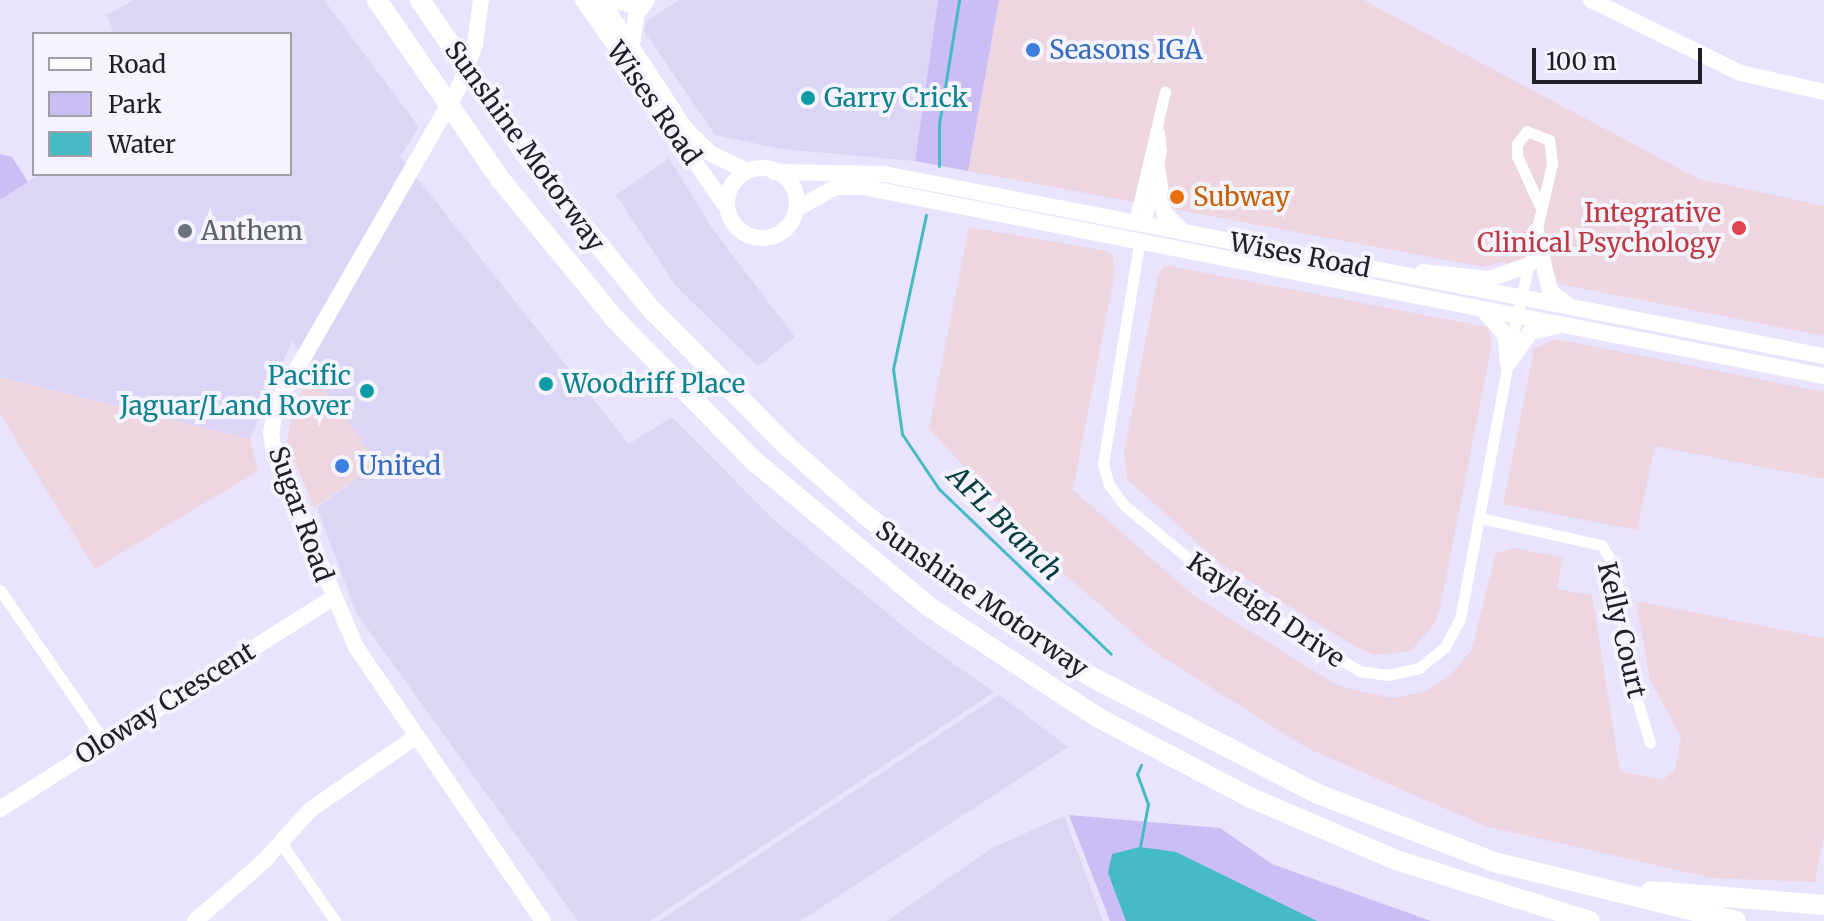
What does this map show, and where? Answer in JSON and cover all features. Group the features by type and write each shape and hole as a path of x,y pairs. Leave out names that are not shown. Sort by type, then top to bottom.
{"highway":[{"path":"361,0 377,21 401,36"},
{"name":"Sunshine Motorway","path":"377,0 468,136 564,261 675,384 799,501 916,596 1051,689 1192,769 1328,833 1431,873 1590,921"},
{"name":"Sunshine Motorway","path":"420,0 488,103 608,259 729,391 863,513 973,598 1088,675 1264,769 1433,840 1608,893 1736,921"},
{"path":"1431,873 1456,891 1536,921"},
{"path":"1608,893 1639,889 1824,905"}],"main road":[{"name":"Sugar Road","path":"481,0 475,44 459,87 276,405 274,454 332,598 356,647 414,738 543,921"},
{"path":"459,87 482,50 492,0"},
{"name":"Wises Road","path":"583,0 725,205"},
{"name":"Wises Road","path":"601,0 698,142 745,170"},
{"path":"611,0 628,4 646,0"},
{"path":"632,45 636,15 646,0"},
{"path":"1591,0 1741,73 1824,92"},
{"path":"1157,167 1164,213 1183,232"},
{"path":"745,170 774,172 791,184 798,208 790,227 769,239 738,227 725,205 728,187 745,170"},
{"name":"Wises Road","path":"774,172 884,174 1824,356"},
{"name":"Wises Road","path":"798,208 836,187 863,187 1139,244 1824,376"},
{"name":"Kayleigh Drive","path":"1139,223 1139,244"},
{"path":"1536,231 1550,291 1573,308"},
{"path":"1397,274 1442,271 1489,279 1529,265"},
{"path":"1482,310 1505,334 1508,364"},
{"path":"1508,364 1530,332 1568,326"},
{"name":"Oloway Crescent","path":"0,809 332,598"},
{"path":"195,921 281,843 310,810 414,738"}],"street":[{"path":"1139,223 1165,92"},
{"path":"1139,223 1157,167 1158,127"},
{"name":"Kayleigh Drive","path":"1139,244 1103,464 1109,485 1125,506 1190,562 1359,671 1387,675 1419,668 1445,647 1460,619 1517,316 1553,152 1549,140 1527,131 1517,144 1517,156 1540,206"},
{"name":"Kelly Court","path":"1480,518 1601,545 1613,563 1634,690 1650,743"},
{"path":"2,598 104,741"},
{"path":"281,843 335,921"}],"shaded area":[{"path":"134,0 324,0 419,127 400,157 629,444 672,417 776,522 920,640 994,692 650,921 578,921 357,614 317,508 377,463 292,341 250,439 0,377 0,200 37,176 292,176 292,32 113,32 107,15"},
{"path":"679,0 938,0 915,161 782,149 715,135 644,31 647,21"},
{"path":"999,0 1363,0 1699,179 1824,206 1824,336 1559,284 1554,272 1503,262 1484,267 968,171"},
{"path":"669,158 712,228 795,337 758,366 676,286 616,195"},
{"path":"969,227 1107,251 1113,257 1115,272 1073,490 1194,596 1338,686 1393,698 1423,692 1450,676 1472,649 1496,553 1514,548 1563,558 1557,589 1592,595 1620,771 1662,780 1675,770 1681,737 1650,680 1636,601 1824,638 1824,835 1815,882 1712,878 1485,826 1307,748 1153,651 1046,558 929,428"},
{"path":"1164,265 1487,327 1492,344 1440,608 1434,624 1411,651 1374,655 1356,647 1221,564 1127,479 1124,453 1158,276"},
{"path":"1555,339 1824,392 1824,479 1655,446 1637,530 1503,504 1534,349"},
{"path":"313,370 378,463 314,508 287,442 293,407"},
{"path":"0,377 250,439 258,471 95,569 0,414"},
{"path":"999,695 1068,747 800,921 659,921"},
{"path":"1064,816 1103,921 887,921 992,848"}],"green space":[{"path":"938,0 999,0 968,171 915,161"},
{"path":"0,154 12,157 28,182 0,200"},
{"path":"1069,815 1220,828 1272,864 1431,921 1110,921"}],"water":[{"path":"1140,847 1176,852 1317,921 1126,921 1108,873 1112,854"}],"waterway":[{"name":"AFL Branch","path":"939,166 939,124 959,0"},
{"name":"AFL Branch","path":"926,215 893,369 902,434 939,489 1111,654"},
{"name":"AFL Branch","path":"1140,847 1148,804 1137,774 1141,765"}],"place":[{"name":"Seasons IGA","path":"1033,50"},
{"name":"Garry Crick","path":"808,98"},
{"name":"Subway","path":"1177,197"},
{"name":"Integrative Clinical Psychology","path":"1739,228"},
{"name":"Anthem","path":"185,231"},
{"name":"Woodriff Place","path":"546,384"},
{"name":"Pacific Jaguar/Land Rover","path":"367,391"},
{"name":"United","path":"342,466"}]}
